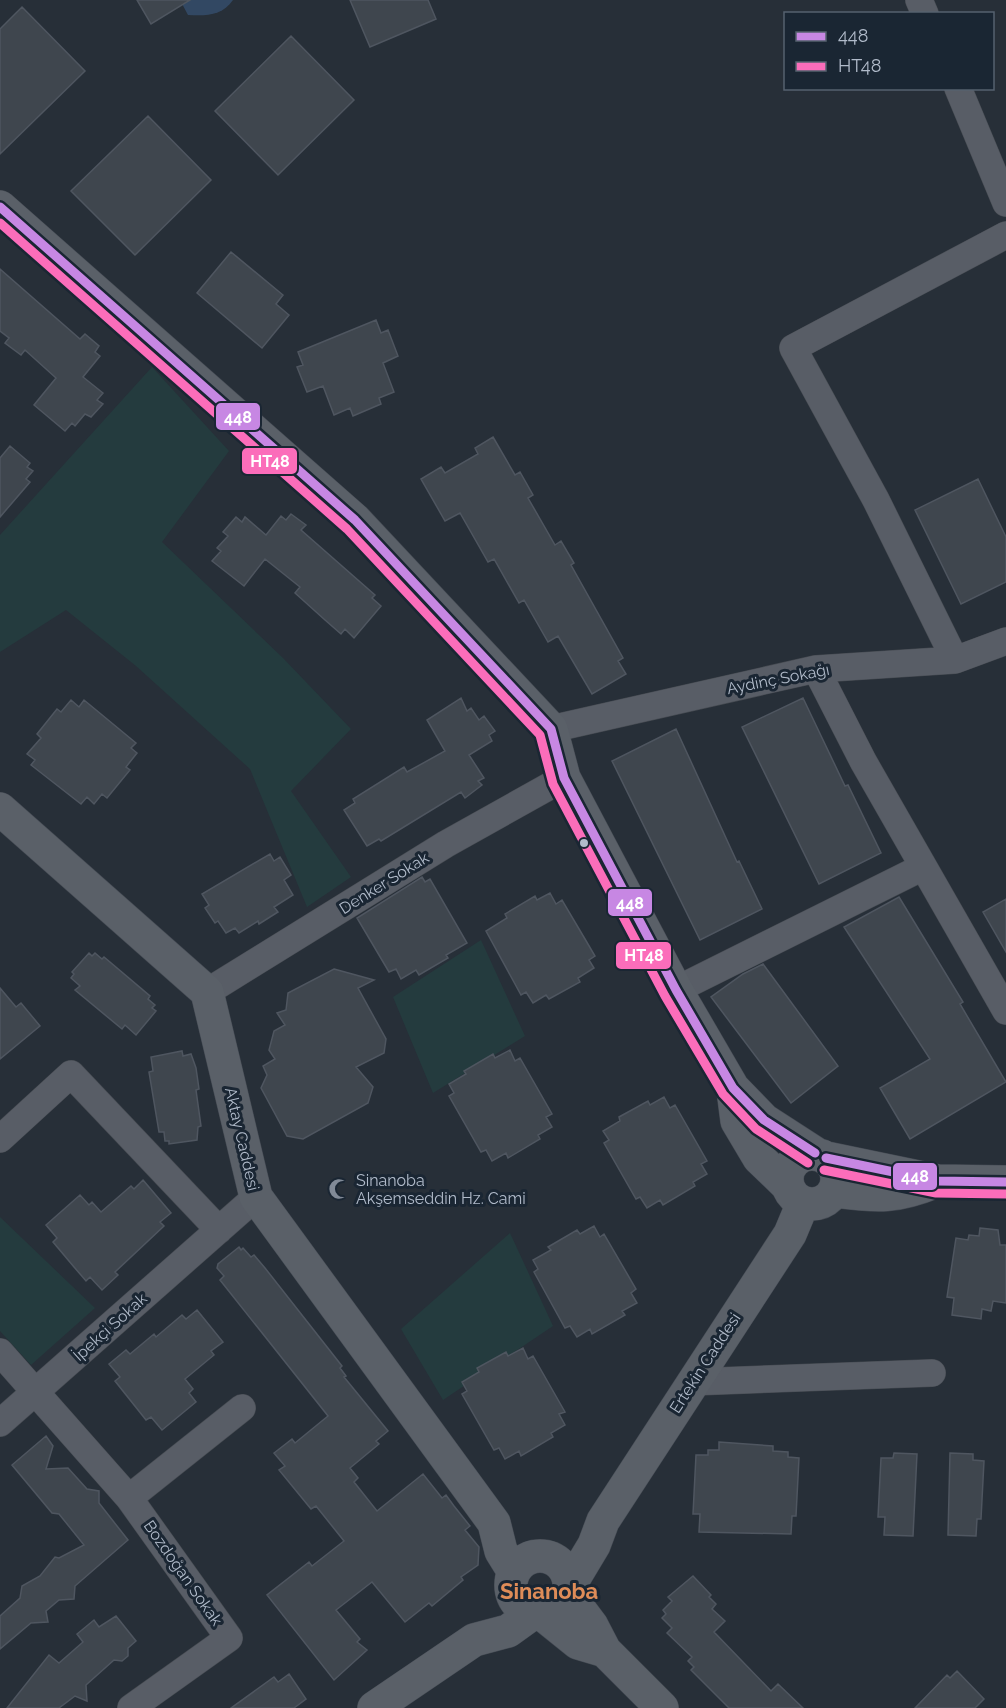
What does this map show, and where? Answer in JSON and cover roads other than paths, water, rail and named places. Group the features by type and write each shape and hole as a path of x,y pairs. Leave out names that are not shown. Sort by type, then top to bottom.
{"main road":[{"path":"0,207 355,520 551,729 564,778 676,990 733,1088 764,1120 834,1167 837,1179 834,1191 826,1200 815,1205 795,1194 759,1158 737,1121 733,1088"},
{"path":"0,809 207,992"},
{"name":"Aktay Caddesi","path":"207,992 256,1197 494,1523 501,1551 513,1580"},
{"path":"795,1194 787,1173 792,1162 802,1155 820,1156 937,1181 1006,1182"},
{"path":"834,1191 877,1197 910,1192 937,1181"},
{"name":"Ertekin Caddesi","path":"569,1590 594,1545 603,1521 790,1234 795,1194"},
{"name":"Ertekin Caddesi","path":"547,1557 603,1521"},
{"name":"Aktay Caddesi","path":"494,1523 512,1532 547,1557"},
{"path":"474,1640 486,1616 526,1559 547,1557 565,1569 569,1590 592,1626 604,1651 662,1708"},
{"path":"513,1580 518,1605 537,1614 578,1643 604,1651"},
{"path":"374,1708 474,1640 508,1631 537,1614 558,1608 569,1590"}],"street":[{"path":"959,90 1006,203"},
{"path":"955,660 876,500 793,348 1006,235"},
{"name":"Aydinç Sokağı","path":"551,729 816,669 955,660 1006,641"},
{"path":"816,669 863,761 1006,1011"},
{"name":"Denker Sokak","path":"207,992 446,844 564,778"},
{"path":"676,990 930,877"},
{"path":"0,1139 71,1074 219,1230"},
{"name":"İpekçi Sokak","path":"0,1423 256,1197"},
{"path":"0,1352 129,1498 242,1408"},
{"path":"692,1382 932,1373"},
{"name":"Bozdoğan Sokak","path":"129,1498 229,1638 130,1708"}],"water":[{"path":"180,0 233,0 224,9 213,14 188,15"}],"place":[{"name":"Sinanoba Akşemseddin Hz. Cami","path":"339,1189"}],"district":[{"name":"Sinanoba","path":"549,1591"}]}
